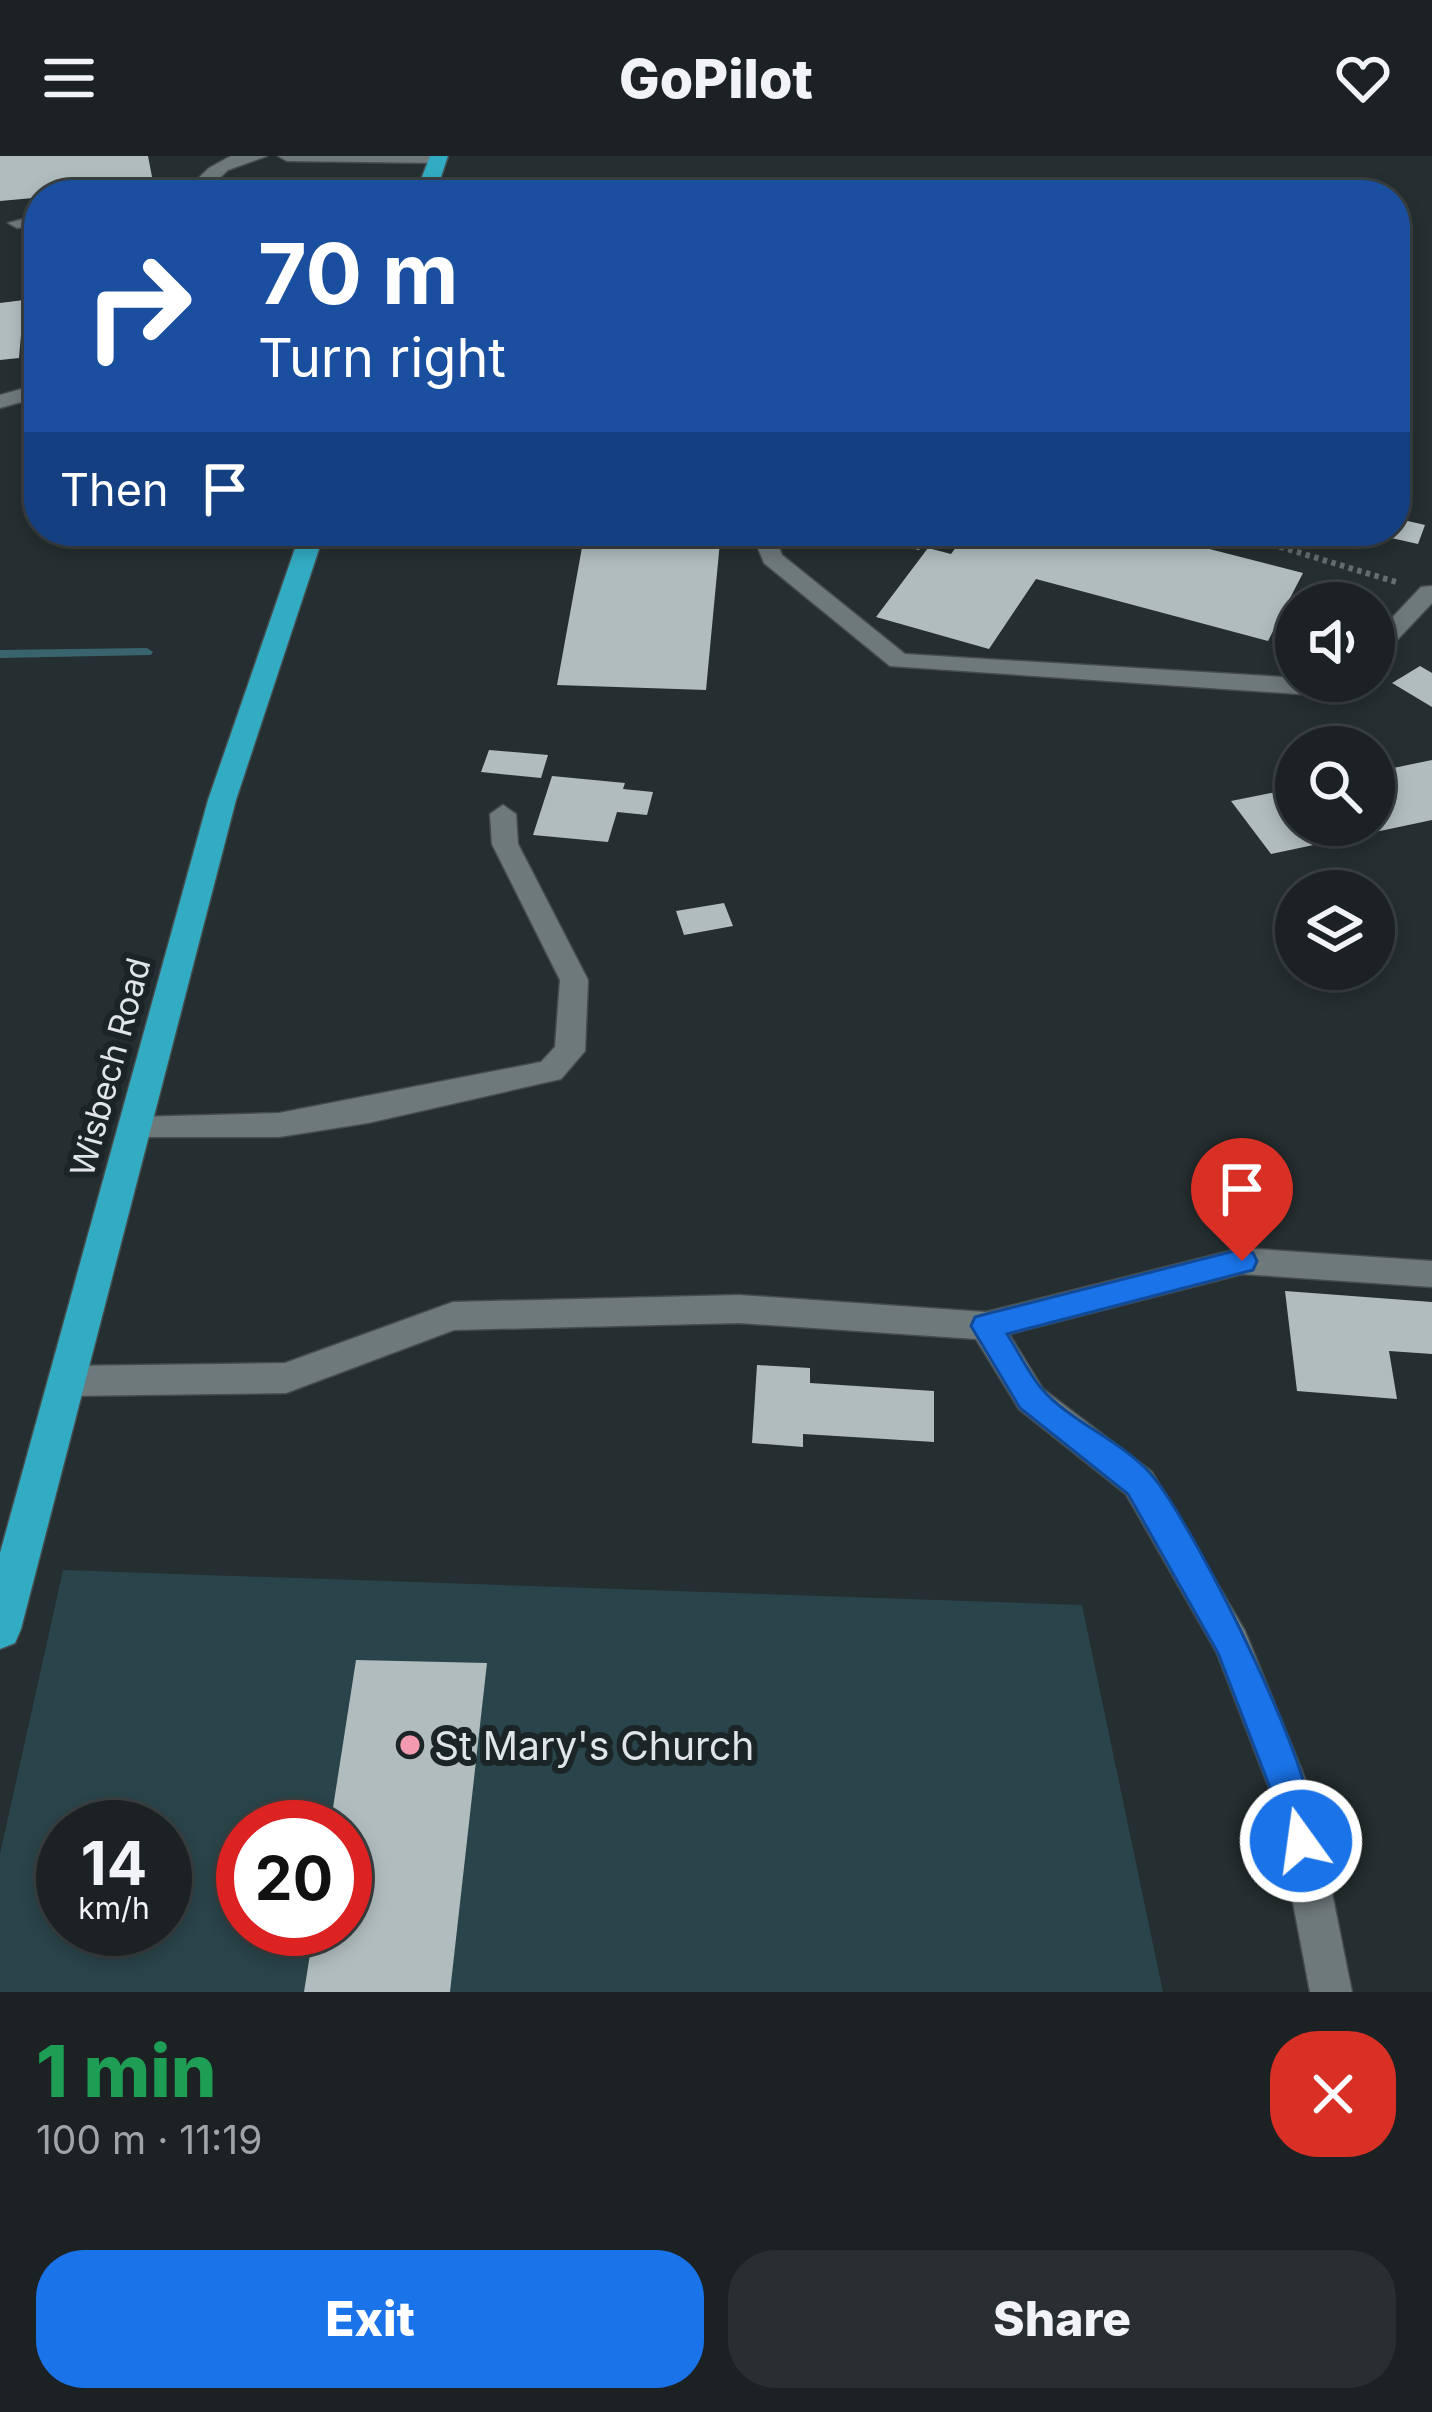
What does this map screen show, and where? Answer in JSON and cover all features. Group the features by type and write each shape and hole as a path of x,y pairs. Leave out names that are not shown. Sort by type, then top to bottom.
{"highway":[{"name":"Wisbech Road","path":"0,1629 222,800 308,546"}],"lane":[{"path":"204,180 213,168 232,159 258,156"},
{"path":"287,156 438,157"},
{"path":"17,223 24,222"},
{"path":"767,546 772,559 899,661 1275,686"},
{"path":"1395,628 1429,592"},
{"path":"134,1129 279,1126 460,1094 550,1071 570,1051 574,980 505,844 503,814"},
{"path":"66,1381 286,1378 453,1316 739,1309 986,1326 1242,1261 1432,1274"},
{"path":"986,1326 1031,1399 1139,1484 1232,1644 1293,1798 1331,1992"}],"path":[{"path":"1277,546 1429,592"}],"shaded area":[{"path":"63,1570 1082,1605 1163,1992 0,1992 0,1854"}],"building":[{"path":"0,156 148,156 153,180 24,180 24,199 0,201"},
{"path":"24,300 19,358 0,360 0,303"},
{"path":"1410,522 1425,525 1418,544 1410,542"},
{"path":"582,546 720,546 706,690 557,685"},
{"path":"957,546 1198,546 1303,573 1298,582 1275,582 1275,627 1268,641 1036,579 989,649 876,617 928,548 951,554"},
{"path":"1420,666 1432,673 1432,707 1395,685"},
{"path":"489,750 548,755 541,778 481,772"},
{"path":"1432,760 1432,820 1395,828 1395,768"},
{"path":"552,776 625,783 623,789 653,792 647,815 617,812 608,842 533,835"},
{"path":"1275,792 1275,846 1309,846 1271,854 1231,801"},
{"path":"724,903 733,926 684,935 676,911"},
{"path":"1285,1291 1432,1302 1432,1354 1389,1351 1397,1399 1297,1391"},
{"path":"757,1365 810,1368 810,1383 934,1391 934,1442 803,1434 803,1447 752,1443"},
{"name":"St Mary's Church","path":"356,1660 487,1663 450,1992 304,1992 310,1956 372,1956 372,1800 334,1800"}],"waterway":[{"path":"0,654 147,652"}],"place":[{"name":"St Mary's Church","path":"410,1745"}],"route":[{"path":"1242,1261 986,1326 1031,1399 1139,1484 1232,1644 1293,1798 1301,1841"}]}
